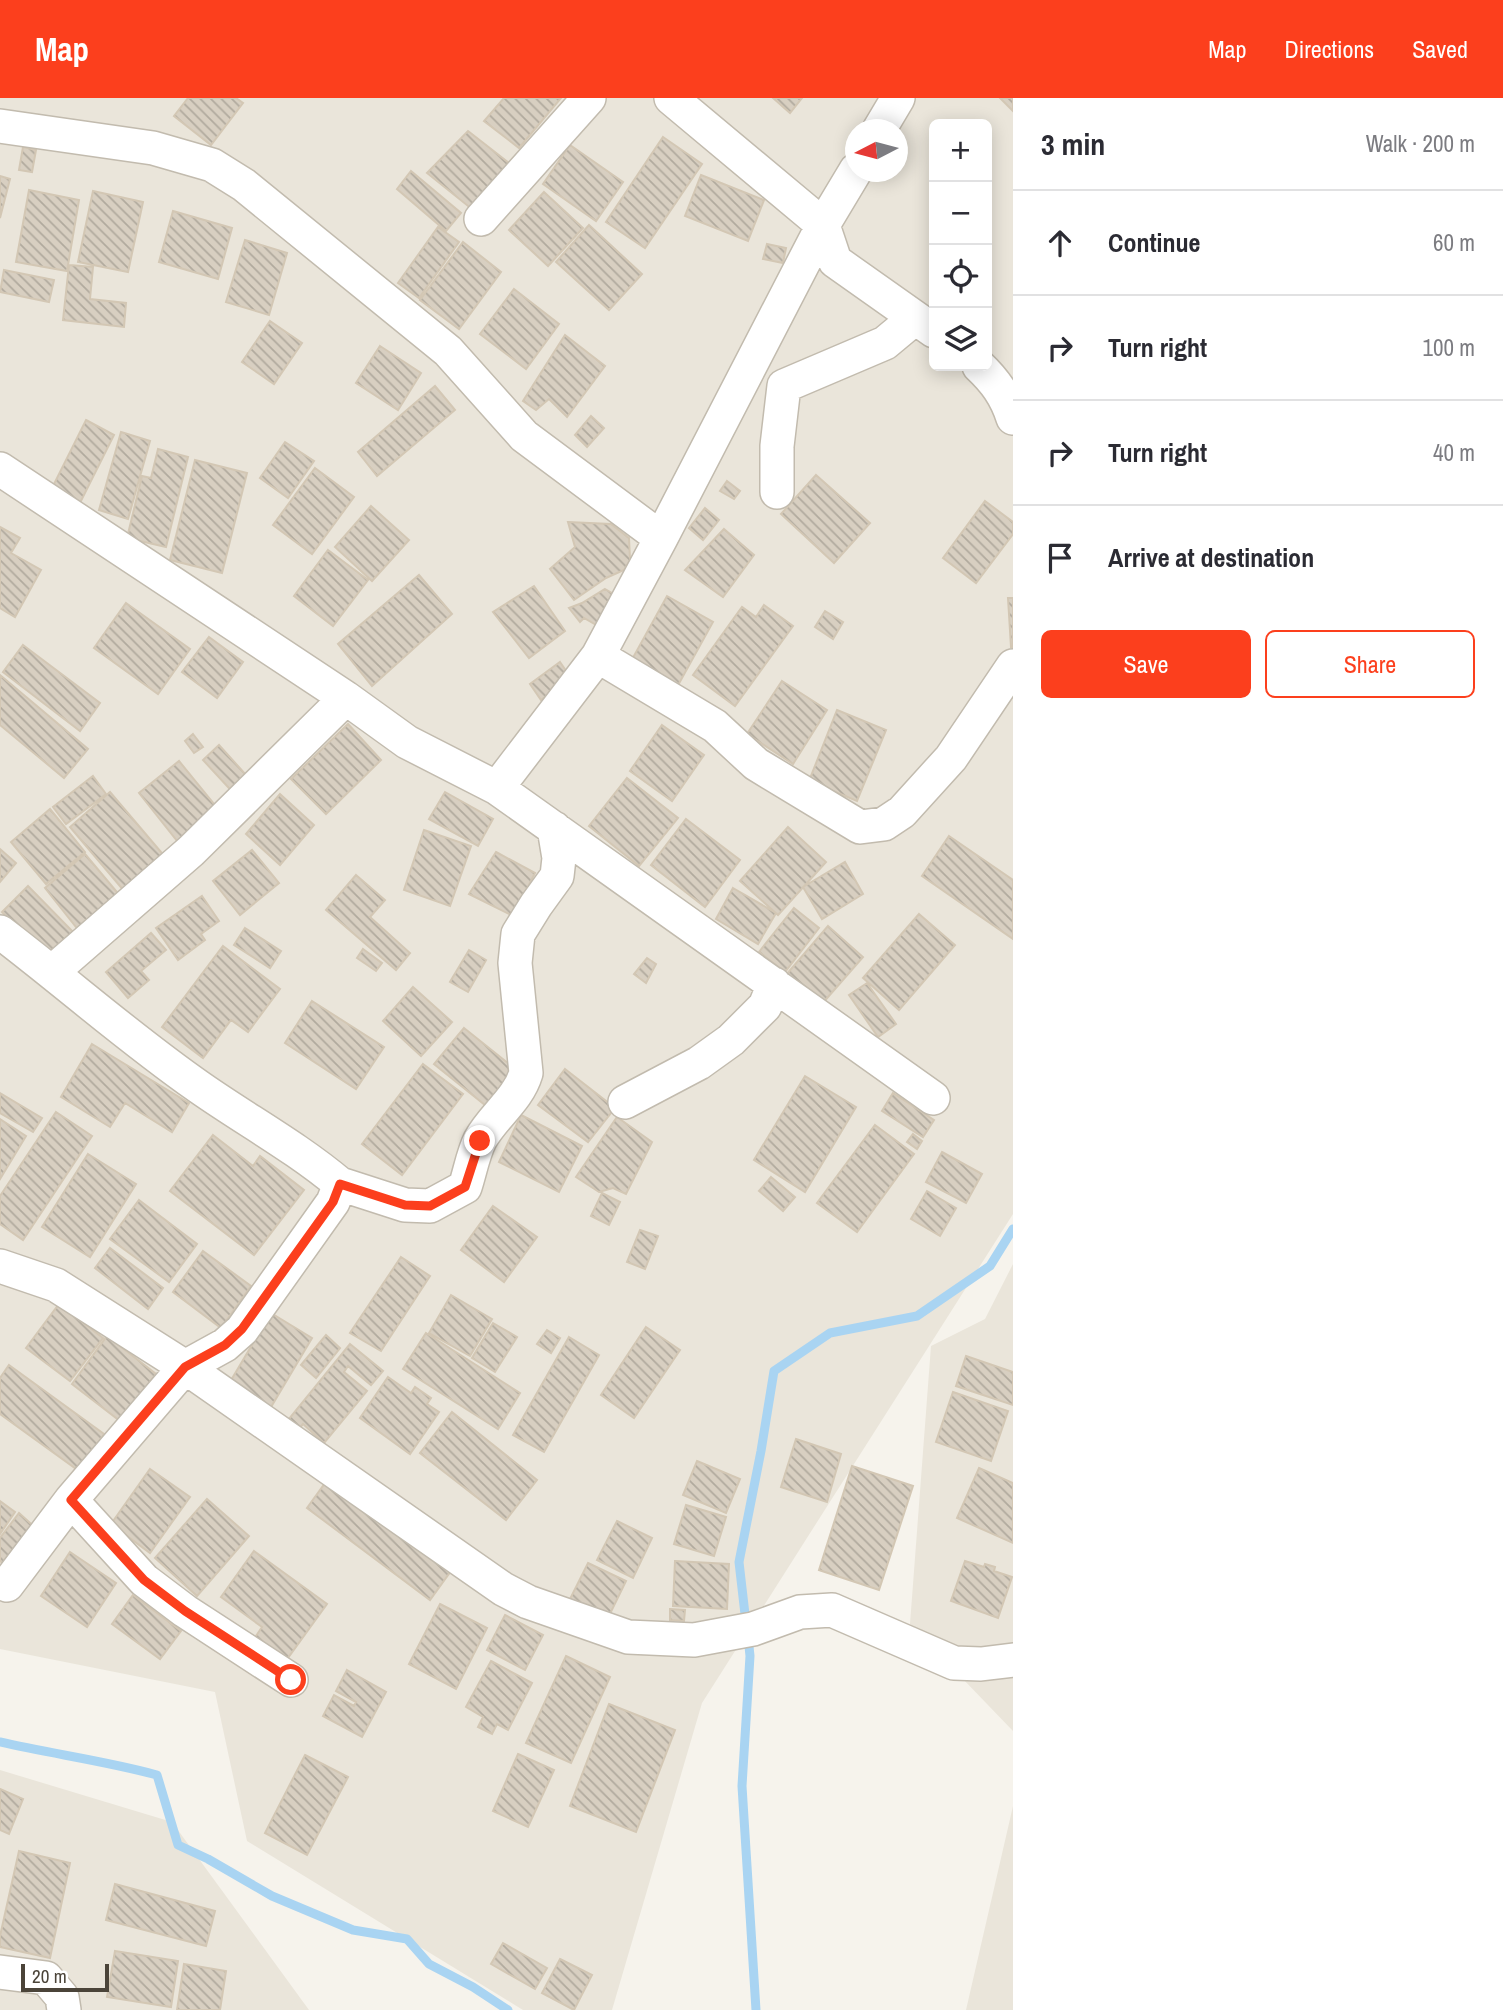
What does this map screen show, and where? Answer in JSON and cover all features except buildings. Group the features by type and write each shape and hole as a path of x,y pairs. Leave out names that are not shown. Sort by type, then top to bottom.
{"street":[{"path":"481,219 589,98"},
{"path":"671,98 824,225 835,261 925,325"},
{"path":"886,119 898,98"},
{"path":"0,126 153,148 212,165 244,185 448,351 524,436 662,538"},
{"path":"497,788 598,656 849,182"},
{"path":"777,492 777,446 784,386 925,325"},
{"path":"985,371 996,381 1009,403 1013,418"},
{"path":"0,469 346,698 407,742 497,788 933,1098"},
{"path":"598,656 715,726 756,764 860,827 884,824 902,812 951,758 1013,666"},
{"path":"52,972 191,852 346,698"},
{"path":"0,932 172,1067 314,1161 340,1184 405,1205 430,1206 465,1187 480,1141 522,1087 526,1073 515,963 518,934 557,876 559,858 554,828"},
{"path":"625,1102 699,1063 731,1040 765,1006 774,984"},
{"path":"7,1585 71,1500 185,1367 225,1345 242,1329 333,1202 340,1184"},
{"path":"0,1266 56,1285 185,1367 503,1589 528,1602 628,1637 694,1640 752,1629 800,1612 832,1610 954,1663 981,1664 1013,1660"},
{"path":"71,1500 144,1580 185,1611 291,1680"},
{"path":"0,1972 46,1978 62,1997 64,2010"}],"shaded area":[{"path":"0,98 1013,98 1013,1214 702,1703 612,2010 523,2010 247,1841 215,1692 0,1649"},
{"path":"1013,1264 1013,1731 910,1624 931,1346 985,1319"},
{"path":"0,1770 172,1822 309,2010 0,2010"},
{"path":"1013,1806 1013,2010 966,2010"}],"waterway":[{"path":"746,1623 739,1562 774,1371 830,1333 917,1316 990,1266 1013,1229"},
{"path":"748,1637 750,1656 742,1786 756,2010"},
{"path":"0,1742 157,1775 178,1845 272,1896 353,1930 407,1939 429,1964 473,1987 508,2010"}],"route":[{"path":"291,1680 185,1611 144,1580 71,1500 185,1367 225,1345 242,1329 333,1202 340,1184 405,1205 430,1206 465,1187 480,1141"}]}
